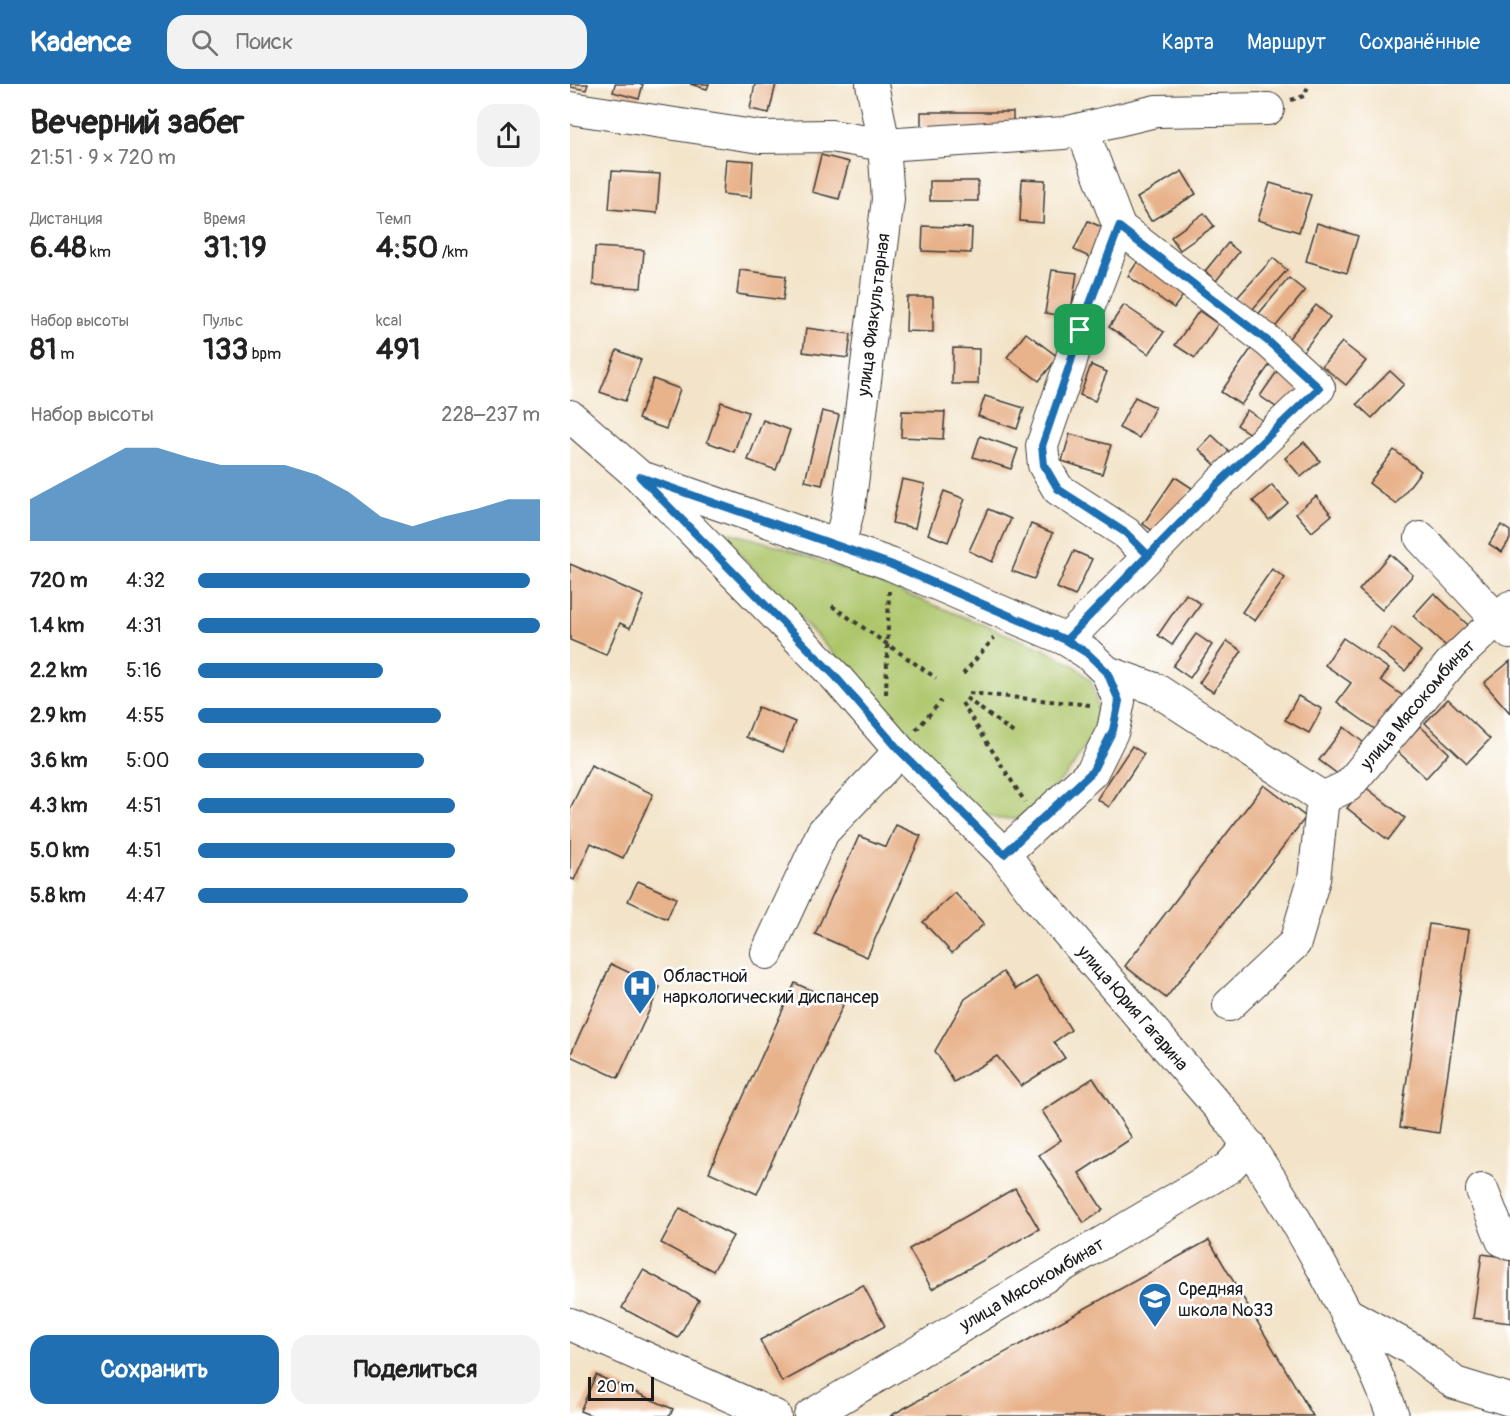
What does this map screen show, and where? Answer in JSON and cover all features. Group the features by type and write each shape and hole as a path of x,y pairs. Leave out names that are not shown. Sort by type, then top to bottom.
{"street":[{"name":"улица Физкультарная","path":"839,546 849,507 888,199 884,145 872,84"},
{"path":"570,108 760,137 831,136 884,145 1064,133 1156,111 1268,109"},
{"path":"1066,640 1148,555 1319,388 1269,342 1119,227 1082,129"},
{"path":"1119,227 1080,330 1042,446 1044,465 1058,489 1126,533 1148,555"},
{"name":"улица Юрия Гагарина","path":"570,416 640,477 899,740 1004,854 1036,896 1223,1111 1249,1145 1306,1238 1379,1377 1394,1416"},
{"path":"640,477 890,564 1066,640 1087,653 1107,672 1119,701 1113,730 1092,772 1004,854"},
{"path":"1421,538 1505,620"},
{"name":"улица Мясокомбинат","path":"1323,798 1348,786 1451,663 1505,620"},
{"path":"1107,672 1155,689 1323,798 1314,879 1295,942 1229,1005"},
{"path":"767,953 823,832 899,740"},
{"name":"улица Мясокомбинат","path":"810,1416 1228,1168 1249,1145"},
{"path":"1482,1190 1502,1240 1510,1244"},
{"path":"1346,1313 1410,1348 1455,1383 1510,1400"},
{"path":"570,1324 775,1416"}],"path":[{"path":"890,564 887,644 899,740"},
{"path":"832,606 936,678"},
{"path":"963,674 999,632"},
{"path":"969,693 1097,705"},
{"path":"966,698 1015,735"},
{"path":"899,740 941,701"},
{"path":"962,703 1026,803"}],"green space":[{"path":"716,529 776,545 862,576 1041,648 1074,665 1091,681 1097,705 1098,725 1071,769 1032,813 1020,819 998,819 975,809 911,736"}],"building":[{"path":"570,84 588,84 586,90 570,87"},
{"path":"615,84 643,84 639,99 613,92"},
{"path":"690,84 709,84 707,89"},
{"path":"755,84 776,84 769,113 750,109"},
{"path":"921,112 1013,112 1013,133 921,132"},
{"path":"821,155 849,162 839,199 812,192"},
{"path":"726,159 753,161 751,197 723,194"},
{"path":"612,171 660,174 657,213 609,209"},
{"path":"1182,171 1196,194 1151,221 1137,198"},
{"path":"1022,179 1045,180 1043,223 1020,221"},
{"path":"930,181 978,181 978,201 930,201"},
{"path":"1270,183 1311,195 1299,232 1258,220"},
{"path":"1204,213 1214,226 1180,250 1171,237"},
{"path":"1088,221 1113,232 1100,262 1074,250"},
{"path":"1317,223 1358,236 1347,273 1306,261"},
{"path":"923,226 972,228 971,253 922,251"},
{"path":"1228,243 1239,252 1216,281 1205,271"},
{"path":"595,247 644,250 641,288 593,285"},
{"path":"1140,258 1187,290 1174,308 1128,276"},
{"path":"1273,258 1287,270 1251,311 1236,299"},
{"path":"740,270 786,276 783,300 737,294"},
{"path":"1052,270 1077,273 1070,317 1045,313"},
{"path":"1289,278 1305,291 1271,332 1255,318"},
{"path":"907,297 933,297 933,332 906,331"},
{"path":"1124,305 1164,332 1149,354 1109,327"},
{"path":"1316,305 1330,317 1300,355 1285,343"},
{"path":"1199,311 1218,324 1195,358 1175,345"},
{"path":"806,328 851,334 848,358 803,352"},
{"path":"1026,333 1058,357 1039,381 1007,357"},
{"path":"1342,342 1366,361 1346,385 1322,366"},
{"path":"1253,346 1273,360 1241,405 1221,392"},
{"path":"953,348 979,349 978,384 952,384"},
{"path":"617,350 641,360 625,401 600,392"},
{"path":"1091,365 1107,372 1095,401 1080,395"},
{"path":"1278,370 1304,388 1286,414 1260,396"},
{"path":"1390,371 1404,384 1372,418 1357,404"},
{"path":"653,379 680,389 666,429 638,419"},
{"path":"985,396 1024,408 1017,429 978,416"},
{"path":"1135,397 1155,407 1139,438 1119,428"},
{"path":"721,402 748,412 734,452 707,442"},
{"path":"1247,410 1268,424 1257,439 1237,425"},
{"path":"822,411 839,415 822,485 805,481"},
{"path":"902,411 945,412 943,439 901,437"},
{"path":"763,420 790,430 776,470 748,460"},
{"path":"1070,434 1111,445 1102,474 1062,461"},
{"path":"1212,435 1235,457 1221,471 1199,449"},
{"path":"980,436 1018,449 1011,469 973,457"},
{"path":"1304,442 1320,461 1301,477 1285,458"},
{"path":"1394,450 1421,471 1396,504 1369,483"},
{"path":"1175,477 1192,488 1159,535 1143,524"},
{"path":"902,479 925,484 915,528 892,523"},
{"path":"1272,485 1288,503 1269,520 1253,501"},
{"path":"944,491 965,499 948,542 928,534"},
{"path":"1316,496 1332,515 1312,532 1296,513"},
{"path":"988,509 1011,519 992,562 969,551"},
{"path":"1031,524 1053,533 1034,579 1012,571"},
{"path":"1501,525 1510,531 1510,539 1502,552 1489,544"},
{"path":"1074,551 1092,559 1075,596 1057,588"},
{"path":"1390,554 1413,575 1382,610 1359,590"},
{"path":"570,564 644,596 630,628 620,623 606,655 570,640"},
{"path":"1272,569 1285,578 1255,621 1242,612"},
{"path":"1434,593 1468,625 1447,647 1413,616"},
{"path":"1186,594 1201,604 1172,645 1158,635"},
{"path":"1392,627 1421,651 1405,671 1376,648"},
{"path":"1196,634 1212,645 1190,678 1173,666"},
{"path":"1343,638 1389,669 1381,680 1403,696 1379,732 1337,702 1351,683 1325,665"},
{"path":"1227,641 1242,651 1213,692 1199,683"},
{"path":"1510,661 1510,713 1484,683"},
{"path":"1298,696 1322,709 1309,733 1285,720"},
{"path":"1448,699 1490,739 1467,763 1425,723"},
{"path":"758,707 795,722 783,752 746,737"},
{"path":"1420,726 1449,753 1426,778 1397,751"},
{"path":"1344,727 1364,743 1339,775 1319,760"},
{"path":"1132,746 1144,754 1109,807 1097,799"},
{"path":"591,765 653,794 623,858 591,843 574,880 570,878 570,809"},
{"path":"1264,785 1306,817 1166,998 1125,966"},
{"path":"1364,786 1405,818 1388,840 1347,808"},
{"path":"896,825 921,836 867,957 815,934 859,836 886,847"},
{"path":"638,881 676,898 667,919 628,901"},
{"path":"955,893 984,924 952,953 923,922"},
{"path":"1429,924 1469,930 1439,1133 1400,1127"},
{"path":"611,964 660,987 618,1078 570,1056"},
{"path":"1003,972 1016,989 1037,976 1071,1030 1054,1042 1065,1058 1021,1086 997,1056 954,1082 935,1051 965,999"},
{"path":"795,983 843,1005 757,1194 709,1172"},
{"path":"1093,1078 1132,1138 1079,1173 1103,1210 1084,1223 1039,1155 1061,1140 1042,1111"},
{"path":"1015,1188 1039,1229 932,1289 909,1249"},
{"path":"680,1208 733,1236 713,1271 661,1243"},
{"name":"Средняя школа №33","path":"1209,1240 1313,1416 890,1416"},
{"path":"1482,1254 1510,1258 1510,1323 1473,1318"},
{"path":"643,1270 699,1300 678,1338 622,1308"},
{"path":"863,1285 885,1326 782,1382 760,1340"},
{"path":"596,1375 673,1409 670,1416 593,1416 580,1411"}],"place":[{"name":"Областной наркологический диспансер","path":"640,1015"},
{"name":"Средняя школа №33","path":"1155,1328"}],"route":[{"path":"1080,330 1042,446 1044,465 1058,489 1126,533 1148,555 1066,640 890,564 640,477 835,676 900,751 1004,854 1092,772 1113,730 1119,701 1107,672 1087,653 1066,640 1219,483 1319,388 1269,342 1119,227 1080,330"}]}
